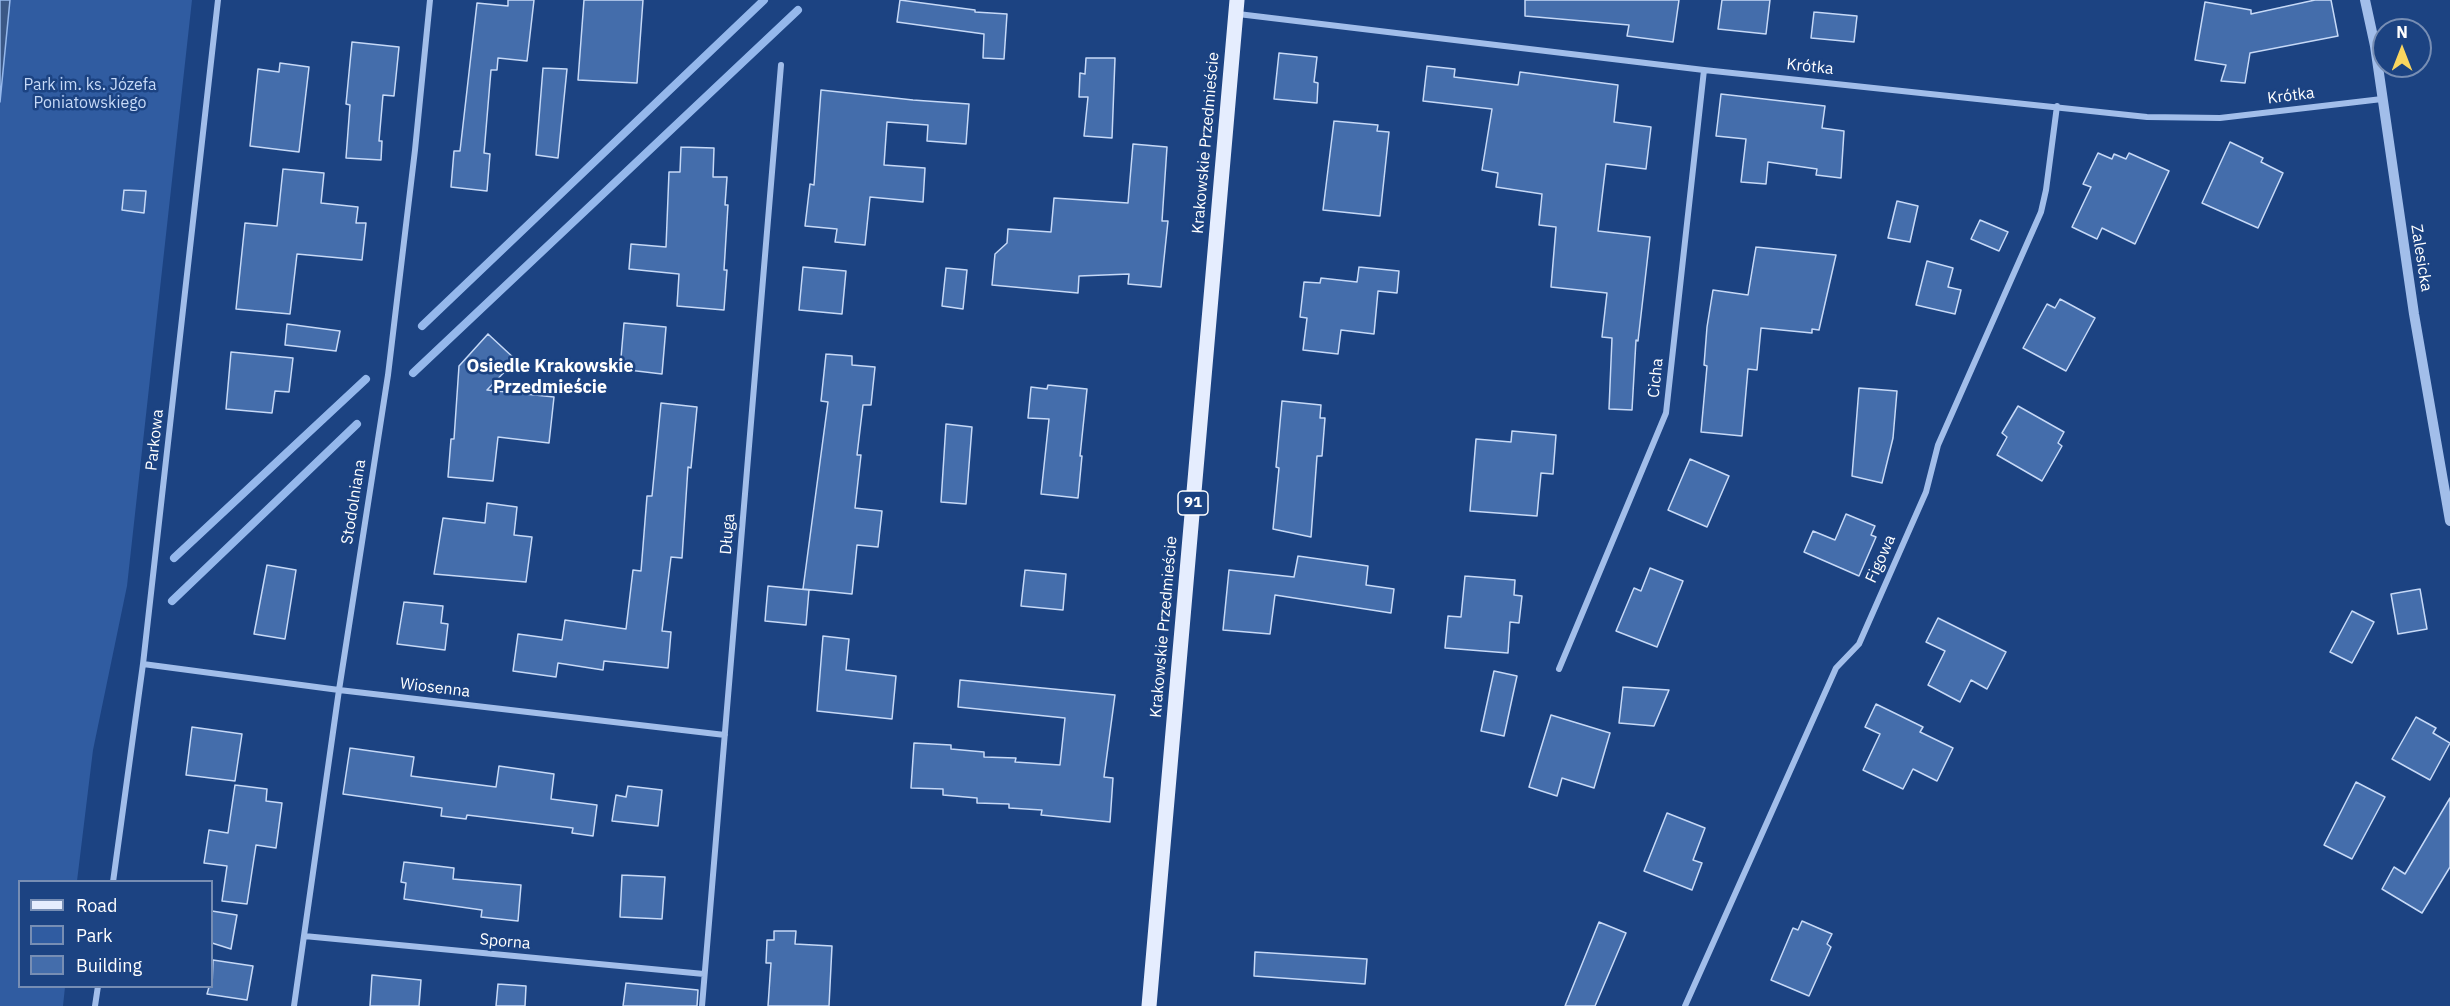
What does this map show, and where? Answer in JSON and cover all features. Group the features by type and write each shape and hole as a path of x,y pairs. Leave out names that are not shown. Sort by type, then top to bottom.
{"main road":[{"name":"Krakowskie Przedmieście","path":"1149,1006 1237,7"}],"street":[{"name":"Parkowa","path":"112,880 143,664 218,0"},
{"name":"Stodolniana","path":"294,1006 339,690 388,375 430,0"},
{"name":"Zalesicka","path":"2365,0 2412,303 2450,521"},
{"name":"Krótka","path":"1237,7 1704,70 2147,117 2220,118 2382,99"},
{"name":"Długa","path":"702,1006 781,65"},
{"name":"Cicha","path":"1559,669 1666,413 1704,70"},
{"name":"Figowa","path":"1685,1006 1836,668 1858,644 1926,492 1938,445 2041,212 2057,106"},
{"name":"Wiosenna","path":"143,664 339,690 725,735"},
{"name":"Sporna","path":"304,936 704,974"},
{"path":"95,1006 98,988"}],"green space":[{"name":"Park im. ks. Józefa Poniatowskiego","path":"0,0 192,0 127,586 93,750 77,880 18,880 18,988 65,988 63,1006 0,1006"}],"shaded area":[{"path":"0,0 10,0 0,102"}],"building":[{"path":"508,0 534,0 527,61 498,58 497,70 491,70 484,153 490,154 487,191 451,187 454,151 460,151 477,3 508,6"},
{"path":"584,0 643,0 637,83 578,80"},
{"path":"900,0 975,10 975,12 1007,14 1004,59 983,58 984,34 897,22"},
{"path":"1525,0 1679,0 1673,42 1627,36 1629,25 1525,16"},
{"path":"1722,0 1770,0 1766,34 1718,29"},
{"path":"2315,0 2331,0 2338,36 2250,53 2245,83 2221,81 2226,65 2195,60 2205,2 2251,10 2251,14"},
{"path":"1814,12 1857,16 1854,42 1811,38"},
{"path":"352,42 399,47 394,96 383,95 379,141 382,141 381,160 346,158 350,105 346,104"},
{"path":"1279,53 1317,57 1314,82 1318,83 1317,103 1274,99"},
{"path":"1086,58 1115,58 1112,138 1084,136 1088,97 1079,97 1080,73 1085,74"},
{"path":"280,63 309,67 299,152 250,146 258,69 279,72"},
{"path":"1427,66 1455,69 1454,77 1518,85 1520,72 1618,85 1614,122 1651,127 1646,169 1606,164 1598,231 1650,237 1638,341 1636,340 1632,410 1609,409 1612,338 1602,337 1607,293 1551,287 1556,227 1539,225 1542,194 1496,187 1498,173 1482,170 1492,109 1423,101"},
{"path":"543,68 567,69 558,158 536,155"},
{"path":"821,90 969,104 966,144 927,141 928,125 887,122 884,165 925,168 923,202 870,197 865,245 835,242 837,229 805,226 810,184 814,185"},
{"path":"1721,94 1825,106 1822,128 1844,131 1841,178 1816,175 1817,169 1768,162 1766,184 1741,182 1746,139 1716,136"},
{"path":"1334,121 1378,125 1377,131 1389,132 1380,216 1323,210"},
{"path":"2230,142 2263,158 2261,162 2283,173 2258,228 2202,203"},
{"path":"1133,144 1167,147 1162,221 1168,221 1161,287 1128,284 1129,274 1079,276 1078,293 992,285 995,254 1007,243 1008,229 1051,232 1054,198 1128,203"},
{"path":"681,147 714,148 713,177 727,177 725,205 728,205 724,270 727,270 724,310 677,306 679,274 629,269 631,244 666,247 669,172 680,172"},
{"path":"2098,153 2112,159 2114,154 2126,159 2129,153 2169,171 2135,244 2102,228 2097,239 2072,227 2091,187 2083,184"},
{"path":"283,169 324,173 321,203 358,207 356,223 366,223 362,260 297,254 290,314 236,309 245,223 277,226"},
{"path":"124,190 146,191 144,213 122,210"},
{"path":"1897,201 1918,206 1910,242 1888,238"},
{"path":"1980,220 2008,232 1999,251 1971,239"},
{"path":"1756,247 1836,255 1819,330 1812,329 1812,333 1761,328 1757,370 1748,369 1742,436 1701,432 1707,366 1704,365 1707,327 1713,290 1748,295"},
{"path":"1927,261 1953,268 1948,287 1961,290 1955,314 1916,305"},
{"path":"803,267 846,271 842,314 799,310"},
{"path":"1359,267 1399,271 1397,293 1378,291 1374,334 1341,330 1338,354 1303,350 1307,318 1300,317 1304,282 1320,283 1321,278 1357,282"},
{"path":"946,268 967,270 963,309 942,306"},
{"path":"2060,299 2095,318 2066,371 2023,348 2047,304 2055,308"},
{"path":"624,323 666,327 662,374 620,369"},
{"path":"287,324 340,331 336,351 285,345"},
{"path":"488,334 516,360 487,390 554,397 549,443 498,437 493,481 448,477 451,439 454,439 459,366"},
{"path":"231,352 293,358 289,392 275,391 272,413 226,409"},
{"path":"826,354 852,356 852,365 875,367 871,405 863,405 857,455 861,455 855,508 882,511 878,547 857,545 852,594 803,589 828,402 821,401"},
{"path":"1048,385 1087,389 1078,498 1041,494 1049,419 1028,418 1031,387 1047,389"},
{"path":"1859,388 1897,391 1893,438 1882,483 1852,476"},
{"path":"1282,401 1321,405 1320,418 1325,418 1322,456 1317,456 1311,537 1273,529"},
{"path":"661,403 697,407 691,468 688,467 682,558 671,557 662,631 671,632 668,668 604,661 603,670 558,663 556,677 513,671 518,634 562,640 565,620 626,629 633,570 641,571 647,496 652,496"},
{"path":"2018,406 2064,432 2058,443 2062,446 2042,481 1997,455 2007,437 2002,433"},
{"path":"946,424 972,427 966,504 941,502"},
{"path":"1512,431 1556,435 1553,474 1541,473 1537,516 1470,511 1476,439 1511,442"},
{"path":"1690,459 1729,476 1707,527 1668,510"},
{"path":"487,503 517,507 514,535 532,537 526,582 434,574 443,518 485,523"},
{"path":"1846,514 1875,526 1871,535 1876,537 1859,576 1804,552 1813,531 1835,540"},
{"path":"1298,556 1368,566 1366,585 1394,589 1391,613 1275,595 1270,634 1223,630 1229,570 1294,577"},
{"path":"267,565 296,570 285,639 254,634"},
{"path":"1650,568 1683,581 1657,647 1616,631 1634,588 1641,591"},
{"path":"1025,570 1066,574 1063,610 1021,606"},
{"path":"1465,576 1515,580 1514,595 1522,596 1519,623 1510,622 1508,653 1445,648 1448,616 1461,617"},
{"path":"768,586 809,590 806,625 765,621"},
{"path":"2420,589 2427,629 2398,634 2391,594"},
{"path":"404,602 443,606 441,623 448,624 445,650 397,644"},
{"path":"2352,611 2374,622 2352,663 2330,652"},
{"path":"1938,618 2006,652 1987,689 1971,680 1960,702 1928,685 1945,651 1926,642"},
{"path":"823,636 849,639 846,670 896,676 892,719 817,711"},
{"path":"1494,671 1517,676 1504,736 1481,731"},
{"path":"960,680 1115,695 1104,777 1113,778 1110,822 1041,815 1042,810 1009,808 1009,804 977,803 977,798 943,795 943,789 911,788 914,743 951,745 951,749 984,752 984,757 1016,758 1015,762 1060,765 1065,718 958,707"},
{"path":"1623,687 1669,690 1654,726 1619,723"},
{"path":"1876,704 1923,727 1920,732 1953,748 1937,781 1913,769 1903,789 1863,770 1880,734 1865,727"},
{"path":"1551,715 1610,733 1594,788 1562,778 1557,796 1529,787"},
{"path":"2416,717 2436,728 2433,733 2450,743 2430,780 2392,759"},
{"path":"192,727 242,734 235,781 186,775"},
{"path":"350,748 414,757 411,776 496,787 499,766 554,774 551,799 597,805 593,836 572,833 573,828 467,815 466,819 441,816 442,808 343,794"},
{"path":"2356,782 2385,797 2352,859 2324,845"},
{"path":"235,785 267,789 266,801 282,803 276,848 256,845 247,904 222,901 227,866 204,863 209,830 228,833"},
{"path":"628,786 662,790 658,826 612,821 616,795 626,797"},
{"path":"2450,798 2450,867 2422,913 2382,889 2394,867 2405,874"},
{"path":"1667,813 1705,828 1693,860 1702,863 1692,890 1644,871"},
{"path":"404,862 454,868 453,879 521,885 518,921 481,917 482,910 404,899 406,883 401,882"},
{"path":"622,875 665,877 662,919 620,917"},
{"path":"213,911 237,915 231,949 213,943"},
{"path":"1802,921 1832,934 1827,944 1831,947 1809,996 1771,980 1793,928 1798,930"},
{"path":"1599,922 1626,933 1595,1006 1565,1006"},
{"path":"774,931 796,931 795,944 832,946 829,1006 768,1006 771,963 766,963 767,940 774,940"},
{"path":"1255,952 1367,959 1365,984 1254,976"},
{"path":"213,960 253,966 247,1000 207,994 209,988 213,988"},
{"path":"372,975 421,980 419,1006 370,1006"},
{"path":"626,983 698,990 697,1006 623,1006"},
{"path":"498,984 526,986 525,1006 496,1006"}],"waterway":[{"path":"422,326 764,0"},
{"path":"413,373 798,10"},
{"path":"174,558 366,379"},
{"path":"172,601 357,424"}],"district":[{"name":"Osiedle Krakowskie Przedmieście","path":"550,377"}]}
